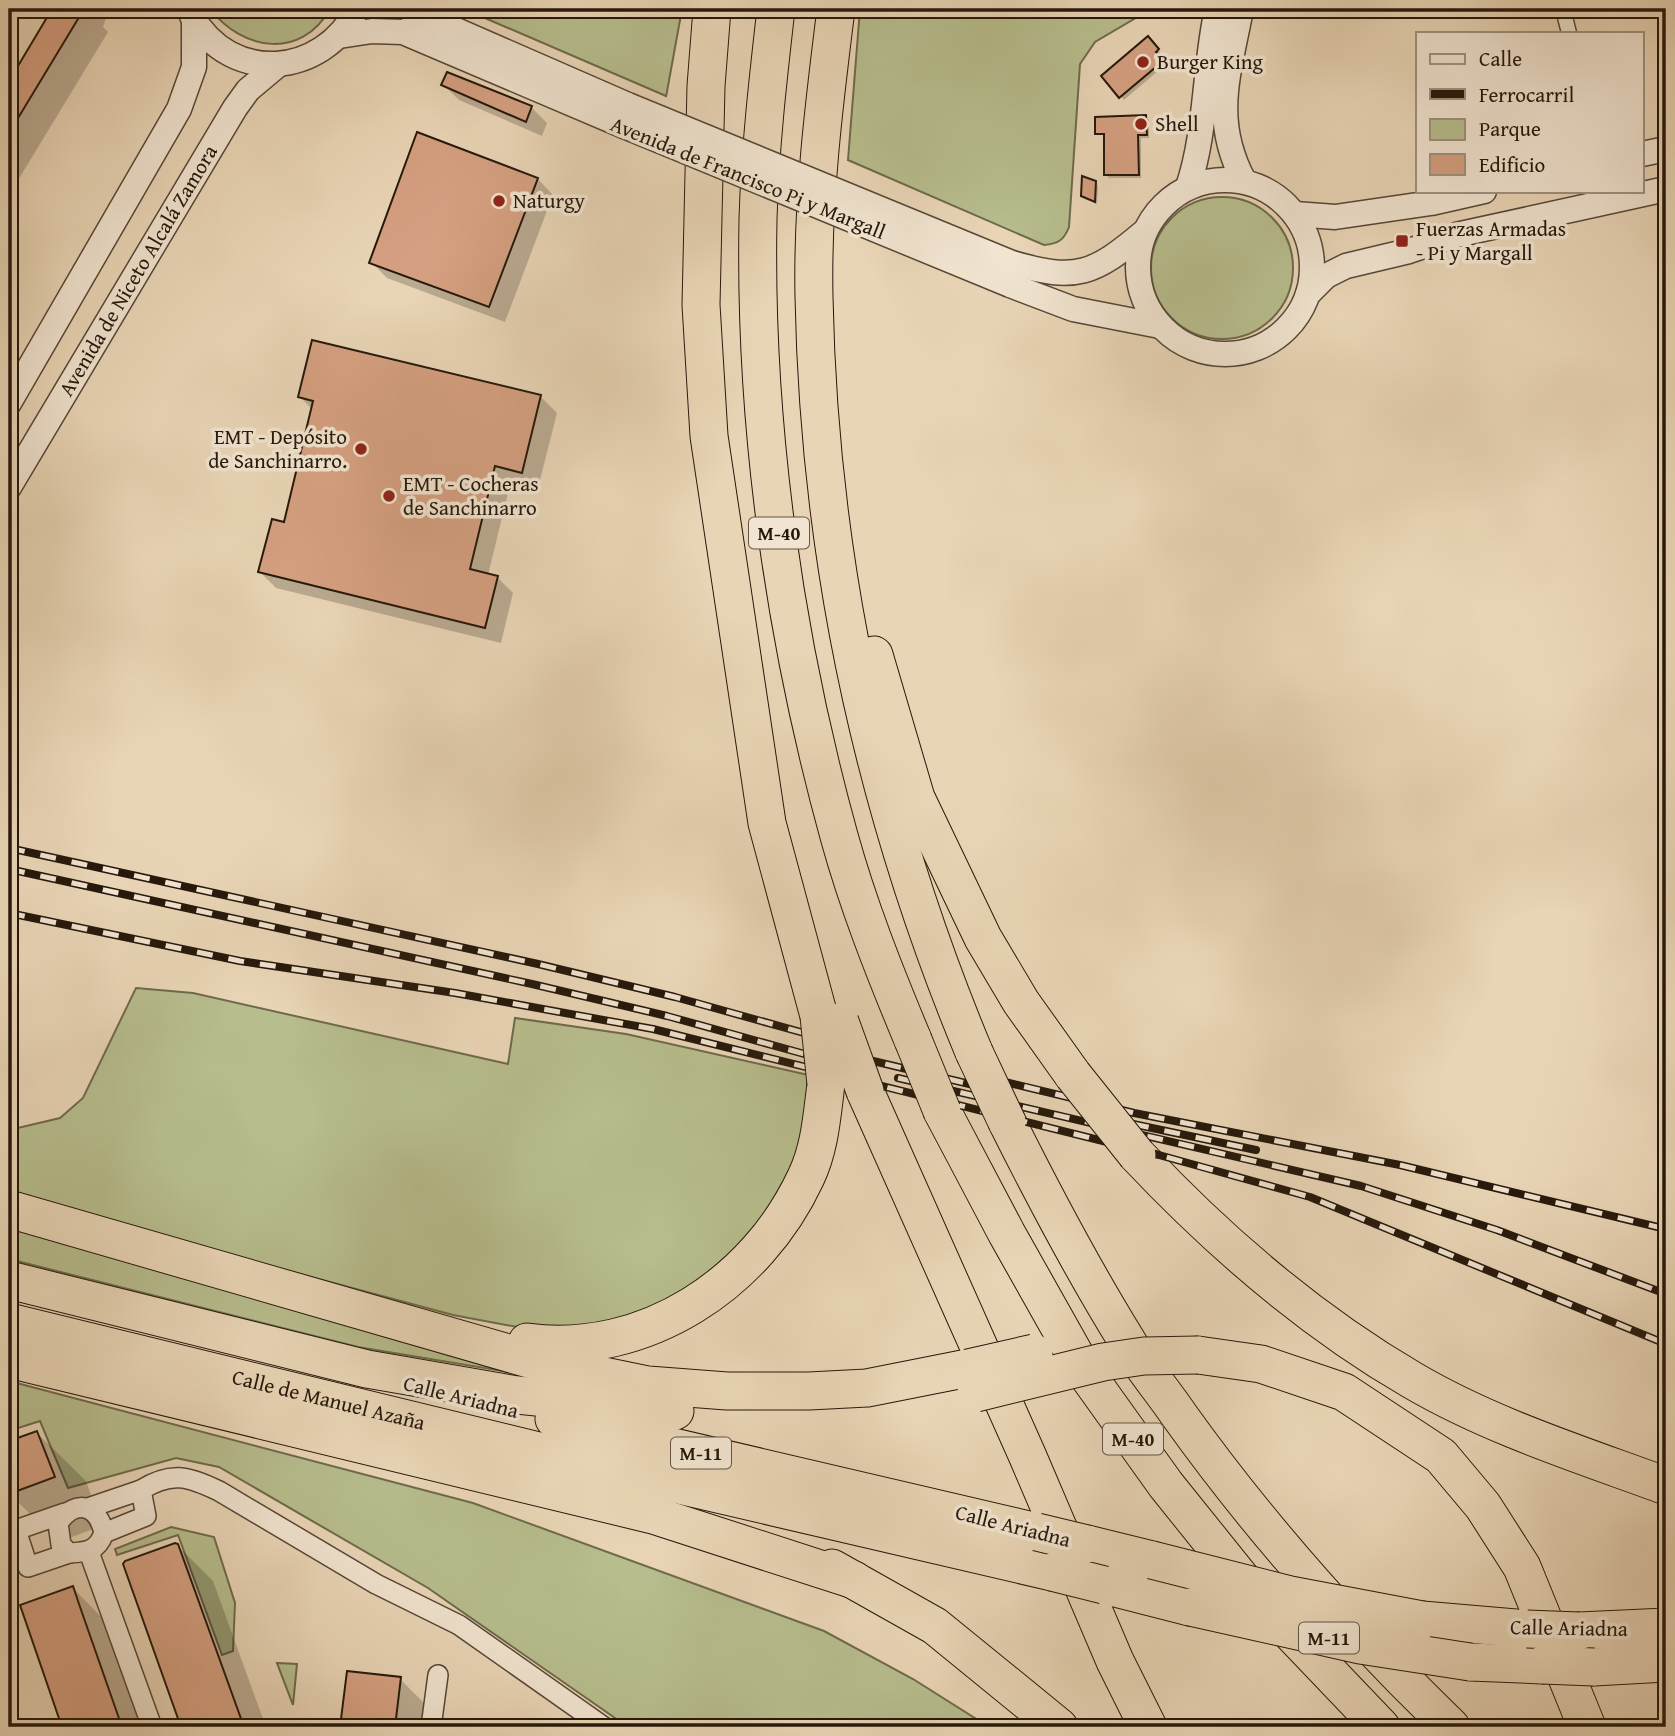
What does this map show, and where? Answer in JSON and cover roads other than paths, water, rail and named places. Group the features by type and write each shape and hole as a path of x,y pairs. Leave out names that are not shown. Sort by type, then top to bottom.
{"highway":[{"path":"712,9 706,86 701,305 709,436 748,692 830,1019 865,1091 1028,1457 1115,1661 1148,1727"},
{"path":"759,9 744,214 746,342 755,467 772,578 802,682"},
{"name":"M-40","path":"776,9 766,92 758,218 759,321 781,557 802,682 839,837 884,969 942,1111 1083,1369 1166,1485 1251,1592 1381,1727"},
{"name":"M-40","path":"836,9 824,108 815,269 820,434 845,616 879,774 935,958 1007,1122 1052,1210 1128,1343 1203,1449 1283,1550 1391,1669 1451,1727"},
{"path":"830,507 916,798 983,938 1021,1002 1073,1075 1137,1155 1256,1269 1333,1330 1413,1381 1536,1438 1666,1487"},
{"path":"431,1328 553,1345 596,1342 671,1319 707,1297 747,1261 788,1211 807,1176 818,1142 826,1084 830,1019"},
{"path":"9,1209 431,1328 546,1364 648,1385 809,1391 972,1381 1144,1356 1193,1342 1262,1340 1332,1361 1454,1416 1574,1465 1666,1487"},
{"name":"Calle de Manuel Azaña","path":"9,1280 368,1369"},
{"name":"Calle de Manuel Azaña","path":"9,1322 649,1478"},
{"path":"1193,1342 1344,1392 1441,1456 1483,1506 1522,1567 1587,1727"},
{"path":"9,1359 653,1515 854,1580"},
{"path":"368,1369 517,1395 706,1414 774,1416 871,1411 972,1381"},
{"name":"Calle Ariadna","path":"368,1369 415,1388 1037,1532 1290,1595 1422,1620 1579,1631 1666,1627"},
{"path":"649,1478 854,1580 934,1626 1059,1727"},
{"name":"Calle Ariadna","path":"649,1478 1190,1607 1360,1644 1470,1662 1594,1667 1666,1663"}],"street":[{"path":"191,14 221,48 259,64 279,64 312,56 339,36 357,9"},
{"path":"1188,187 1199,145 1205,82 1217,9"},
{"path":"1241,9 1224,117 1225,134 1244,181"},
{"path":"1434,9 1456,9"},
{"path":"1563,9 1569,32"},
{"name":"Avenida de Francisco Pi y Margall","path":"418,12 626,116"},
{"name":"Avenida de Niceto Alcalá Zamora","path":"9,403 179,109 194,67 191,14"},
{"name":"Avenida de Francisco Pi y Margall","path":"339,36 372,31 403,32 626,116 1011,274 1073,309 1160,326"},
{"name":"Avenida de Niceto Alcalá Zamora","path":"9,487 235,108 248,90 279,64"},
{"path":"1644,154 1666,149"},
{"path":"1308,294 1310,253 1304,229 1281,199 1244,181 1215,180 1188,187 1170,198 1144,232 1138,256 1138,281 1146,305 1160,326 1181,344 1199,351 1222,355 1244,354 1283,332 1298,314 1308,294 1326,276 1346,266 1409,251 1456,235 1666,189"},
{"path":"1295,214 1335,218 1431,203 1480,192"},
{"name":"Avenida de Francisco Pi y Margall","path":"1011,274 1040,271 1076,274 1108,262 1144,232"},
{"path":"9,387 32,365"},
{"path":"88,1508 101,1518 104,1533 100,1545 28,1567 16,1530 75,1508 88,1508 141,1490 158,1479 177,1477 197,1480 376,1584 458,1625 604,1727"},
{"path":"104,1533 146,1516 141,1490"},
{"path":"65,1513 58,1523 57,1533 61,1545 79,1553 152,1727"},
{"path":"431,1727 438,1675"}],"railway":[{"path":"9,848 538,964 675,997 840,1043"},
{"path":"9,869 532,984 667,1016 837,1063"},
{"path":"9,913 240,961 455,993 653,1029 1159,1155 1310,1197 1666,1344"},
{"path":"823,1049 1007,1093"},
{"path":"898,1078 1361,1186 1497,1230 1666,1294"},
{"path":"993,1079 1134,1113 1400,1165 1666,1229"},
{"path":"1133,1124 1256,1150"}],"place":[{"name":"Burger King","path":"1143,62"},
{"name":"Shell","path":"1141,124"},
{"name":"Naturgy","path":"499,201"},
{"name":"Fuerzas Armadas - Pi y Margall","path":"1402,241"},
{"name":"EMT - Depósito de Sanchinarro.","path":"361,449"},
{"name":"EMT - Cocheras de Sanchinarro","path":"389,496"}]}
